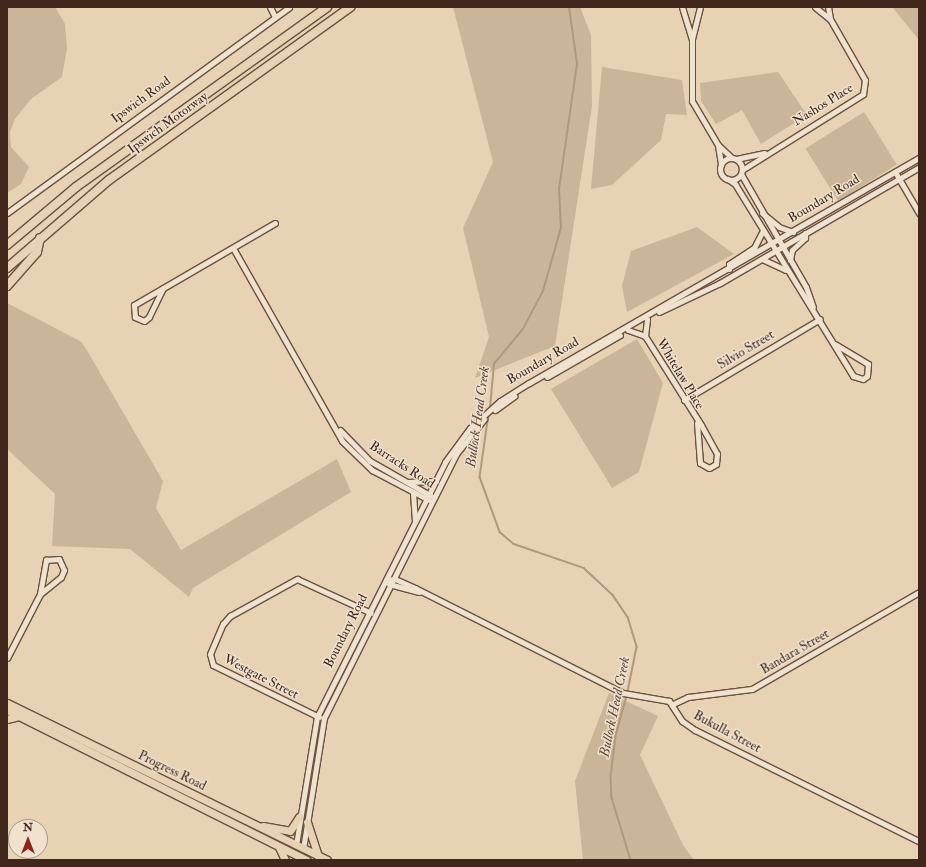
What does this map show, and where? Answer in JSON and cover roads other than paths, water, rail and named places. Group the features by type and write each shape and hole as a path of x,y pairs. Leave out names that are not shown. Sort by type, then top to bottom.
{"highway":[{"name":"Ipswich Motorway","path":"7,245 76,187 327,7"},
{"name":"Ipswich Motorway","path":"7,268 109,180 351,7"},
{"path":"7,286 37,252 40,238"}],"main road":[{"name":"Progress Road","path":"7,703 326,860"},
{"name":"Progress Road","path":"7,710 279,847 295,857 304,859"},
{"path":"7,719 19,716"},
{"path":"253,824 288,832 293,830 299,817"},
{"path":"307,822 318,856"},
{"name":"Boundary Road","path":"295,857 296,846"},
{"path":"279,847 285,860"},
{"name":"Boundary Road","path":"303,849 304,859"}],"street":[{"path":"270,7 275,17"},
{"name":"Ipswich Road","path":"7,213 289,7"},
{"path":"682,7 692,39"},
{"path":"700,7 692,39 692,101 718,145 734,158 762,213 790,260 813,308"},
{"name":"Nashos Place","path":"728,179 742,172 765,153 863,94 866,85 862,73 830,19 815,7"},
{"name":"Nashos Place","path":"828,7 830,19"},
{"path":"718,145 722,175 735,184 772,244 786,270 820,319 853,376 862,379 866,376 868,364 835,344"},
{"name":"Nashos Place","path":"734,158 765,153"},
{"path":"721,165 734,158"},
{"name":"Boundary Road","path":"296,846 299,817 317,717 415,520 451,452 471,430 530,384 919,158"},
{"name":"Boundary Road","path":"530,384 647,319 775,251 919,167"},
{"path":"895,172 919,213"},
{"path":"762,213 779,227 793,232"},
{"path":"163,288 149,317 144,321 135,317 134,305 163,288 233,248 275,223"},
{"path":"729,268 729,264 754,248 763,230"},
{"path":"790,260 792,250 805,238 805,233"},
{"name":"Barracks Road","path":"233,248 338,428 342,441 359,460 426,500 434,500"},
{"path":"760,259 786,270"},
{"name":"Whitelaw Place","path":"647,319 645,336 717,454 716,464 709,468 700,463 697,423"},
{"name":"Silvio Street","path":"684,400 820,319"},
{"name":"Whitelaw Place","path":"628,330 645,336"},
{"name":"Barracks Road","path":"338,428 370,461 429,494 434,500"},
{"name":"Boundary Road","path":"303,849 324,718 395,579 456,454 471,430"},
{"path":"408,482 436,481"},
{"path":"413,493 415,520"},
{"path":"7,658 40,594 46,560 59,559 64,570 60,577 40,594"},
{"name":"Westgate Street","path":"324,718 317,717 213,665 210,654 223,624 230,616 297,579 377,615"},
{"path":"386,580 395,579 631,697 673,704"},
{"path":"386,580 391,586 421,593"},
{"name":"Bandara Street","path":"673,704 688,697 752,689 919,592"},
{"name":"Bukulla Street","path":"673,704 682,721 695,730 919,841"}],"waterway":[{"name":"Bullock Head Creek","path":"490,408 494,364 523,329 543,291 561,228 559,189 577,64 569,7"},
{"name":"Bullock Head Creek","path":"489,414 480,477 500,532 514,544 584,568 613,595 628,617 637,647 628,692"},
{"name":"Bullock Head Creek","path":"627,696 616,736 611,775 612,798 631,860"}]}
